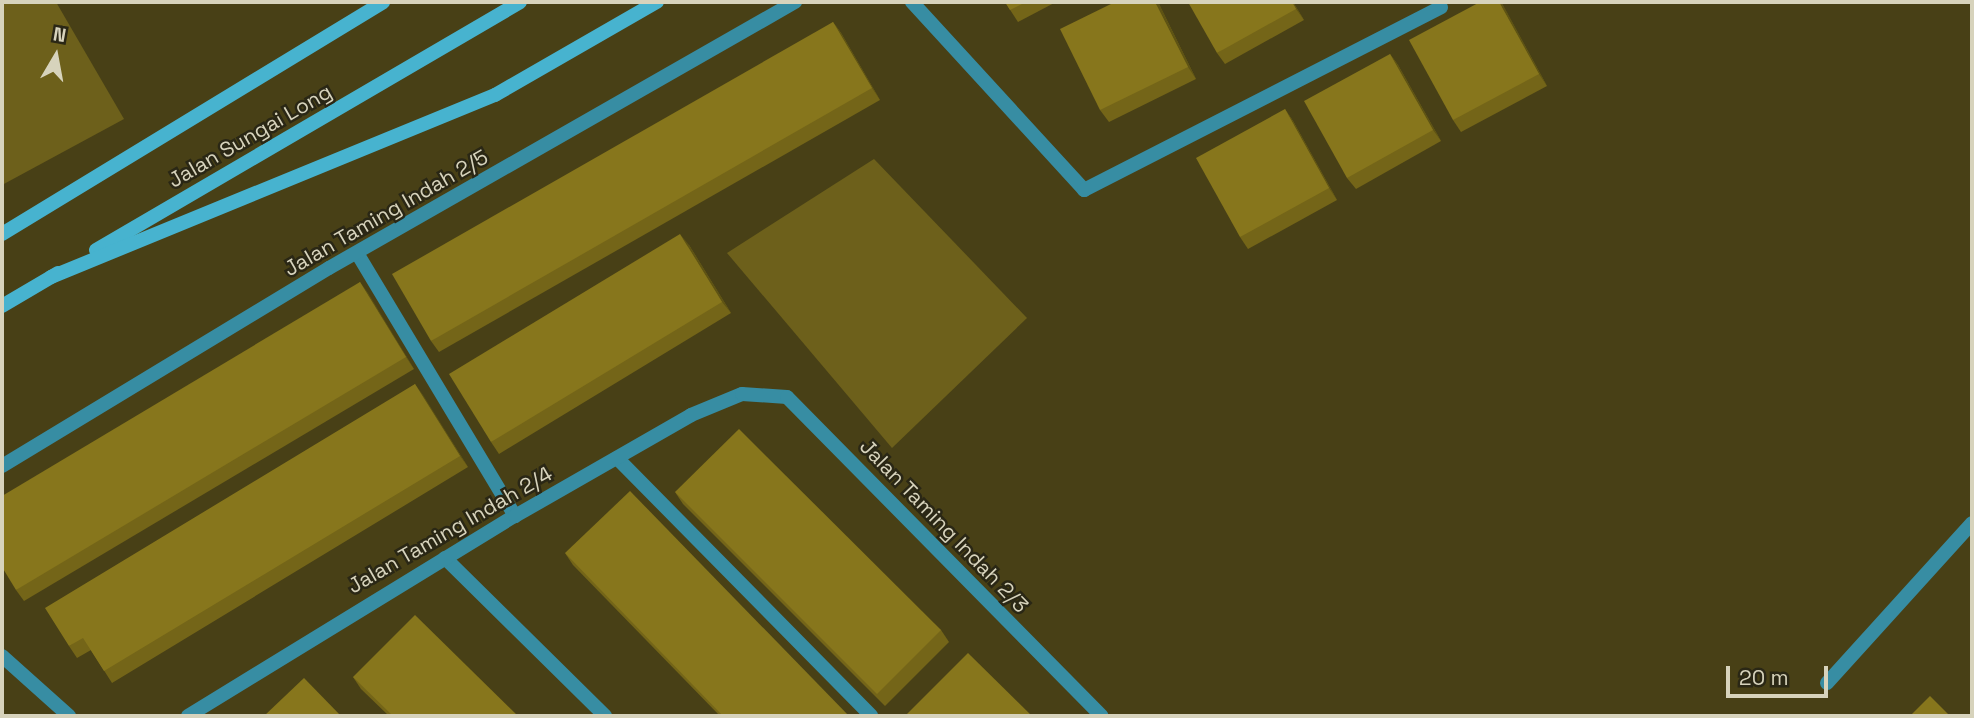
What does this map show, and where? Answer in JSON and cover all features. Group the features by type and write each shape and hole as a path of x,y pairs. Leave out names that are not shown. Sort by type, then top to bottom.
{"street":[{"name":"Jalan Sungai Long","path":"2,234 383,2"},
{"name":"Jalan Sungai Long","path":"2,306 520,2"},
{"path":"51,277 495,94 657,2"},
{"name":"Jalan Taming Indah 2/5","path":"2,466 357,253 795,2"},
{"path":"912,2 1084,190 1441,7"},
{"path":"357,253 514,516"},
{"name":"Jalan Taming Indah 2/4","path":"188,716 514,516 617,458 742,394"},
{"name":"Jalan Taming Indah 2/3","path":"742,394 787,397 1102,716"},
{"path":"617,458 871,716"},
{"path":"1826,683 1972,523"},
{"path":"444,558 605,716"},
{"path":"2,656 69,716"}],"shaded area":[{"path":"2,2 56,2 124,119 2,185"},
{"path":"874,159 1027,318 892,448 727,253"}],"building":[{"path":"1005,2 1026,2 1010,10"},
{"path":"1115,2 1155,2 1188,67 1100,110 1060,29"},
{"path":"1188,2 1292,2 1296,9 1217,53"},
{"path":"1480,2 1499,2 1539,74 1453,120 1409,40"},
{"path":"833,22 872,88 431,341 392,274"},
{"path":"1390,54 1433,130 1347,178 1304,101"},
{"path":"1285,109 1329,188 1240,237 1196,158"},
{"path":"680,234 722,302 491,442 449,374"},
{"path":"360,282 406,357 16,590 2,567 2,496"},
{"path":"415,384 460,456 104,671 83,638 69,646 45,608"},
{"path":"739,429 941,630 877,694 675,492"},
{"path":"630,491 849,716 723,716 565,553"},
{"path":"415,615 518,716 393,716 353,677"},
{"path":"968,653 1032,716 905,716"},
{"path":"304,678 341,716 264,716"},
{"path":"1930,696 1950,716 1910,716"}]}
